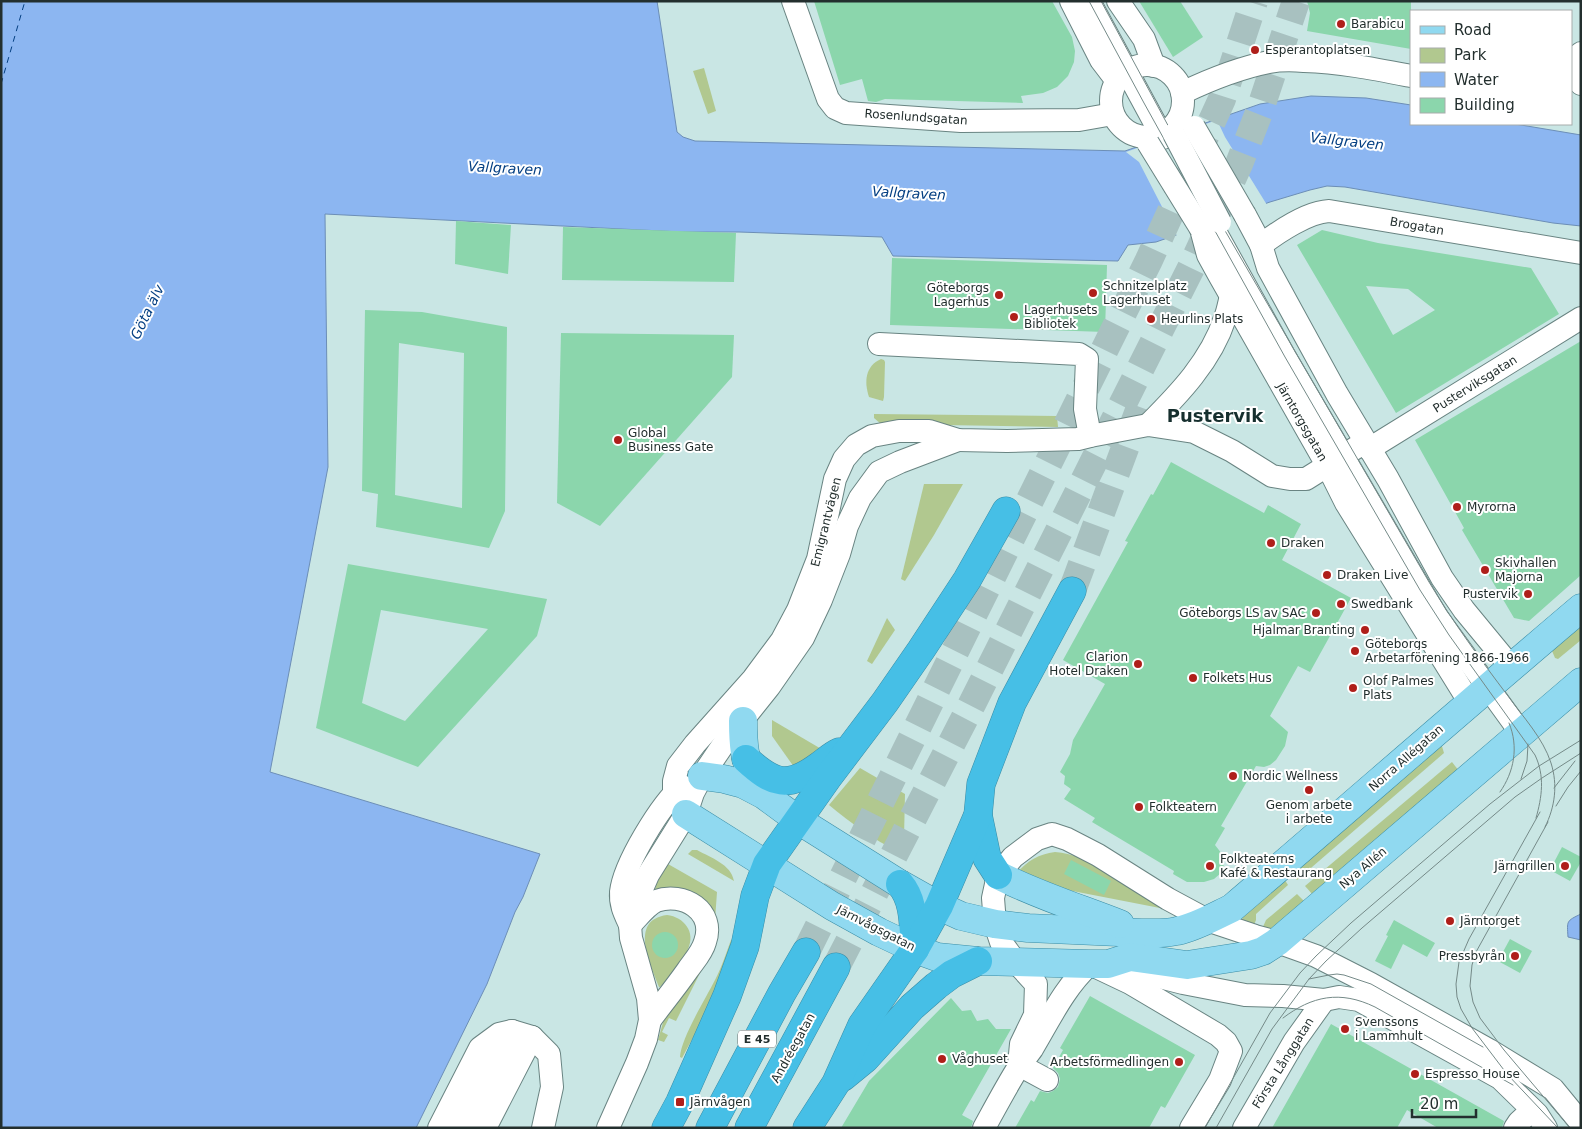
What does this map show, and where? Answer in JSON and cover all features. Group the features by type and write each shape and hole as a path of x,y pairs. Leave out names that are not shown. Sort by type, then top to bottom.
{"highway":[{"path":"666,1128 680,1102 727,996 745,946 755,896 767,864 885,702 967,580 1006,511"},
{"path":"807,1128 836,1083 862,1025 915,949 940,906 978,815 981,784 1012,703 1072,591"},
{"path":"746,759 771,779 780,781 795,779 817,768 837,753 848,751"},
{"path":"978,815 987,858 998,875"},
{"path":"900,884 910,900 915,949"},
{"name":"E 45","path":"710,1128 806,952"},
{"path":"836,1083 865,1060 912,1007 936,986 952,974 978,961"},
{"name":"Andréegatan","path":"749,1128 836,968"}],"main road":[{"name":"Norra Allégatan","path":"1207,920 1232,908 1581,608"},
{"name":"Nya Allén","path":"1100,964 1130,957 1187,965 1251,956 1263,951 1277,942 1581,682"},
{"path":"743,721 746,759 752,776 764,795"},
{"path":"702,776 743,784 764,795 798,820 900,884 961,916 994,924 1028,928 1142,933 1178,931 1207,920"},
{"name":"Järnvågsgatan","path":"675,804 832,906 915,949 937,957 978,961 1100,964"},
{"path":"998,875 1024,888 1142,933"}],"street":[{"name":"Rosenlundsgatan","path":"793,1 828,99 834,108 846,113 961,121 1079,120 1113,114"},
{"path":"1071,1 1101,60 1134,71 1169,72 1175,78 1182,100 1208,81 1270,62 1292,60 1320,61 1410,76"},
{"path":"1089,1 1134,71"},
{"path":"1101,1 1134,71 1165,134 1134,135 1125,130 1113,114 1111,94 1134,71 1144,40 1118,1"},
{"path":"1572,74 1581,84"},
{"name":"Järntorgsgatan","path":"1165,134 1182,100"},
{"name":"Järntorgsgatan","path":"1165,134 1245,215 1261,245 1268,268 1337,394 1351,452"},
{"name":"Järntorgsgatan","path":"1165,134 1211,225 1208,255 1231,296 1351,452 1388,478 1442,578 1464,610 1491,684"},
{"name":"Brogatan","path":"1261,245 1276,234 1318,211 1329,211 1581,254"},
{"path":"1211,225 1351,452 1437,617 1525,730"},
{"path":"958,440 1078,439 1148,425 1171,403 1208,356 1225,319 1231,296"},
{"name":"Pusterviksgatan","path":"1148,425 1194,432 1232,451 1272,476 1290,479 1306,478 1581,318"},
{"path":"878,344 1079,354 1087,359 1085,410 1090,436"},
{"name":"Emigrantvägen","path":"608,1128 637,1063 646,1039 650,1020 648,998 631,938 630,925 644,883 656,862 675,804 674,781 678,766 753,679 782,640 798,610 818,559 835,479 844,459 856,445 872,436 899,431 929,431 958,440"},
{"name":"Emigrantvägen","path":"702,776 725,742 769,687 803,638 821,600 839,554 847,526 860,498 879,472 958,440"},
{"path":"675,804 692,778 702,776"},
{"path":"1019,1066 1022,1044 1035,1014 1036,984 1001,942 994,924 993,898 998,875 1013,856 1038,839 1052,834 1067,839 1098,855 1168,899 1207,920 1277,942 1326,961 1480,1045 1553,1088 1581,1123"},
{"path":"630,925 654,902 673,897 681,899 700,911 706,922 707,934 699,955 650,1020"},
{"path":"984,1128 1019,1066 1031,1051 1049,1018 1070,986 1100,964"},
{"name":"Järnvågsgatan","path":"1100,964 1234,994 1324,1000"},
{"name":"Järnvågsgatan","path":"1100,964 1218,1035 1226,1042 1231,1051 1220,1080 1191,1128"},
{"path":"1324,1000 1339,997 1358,1000 1522,1090 1558,1128"},
{"name":"Första Långgatan","path":"1244,1128 1294,1042 1324,1000"},
{"path":"451,1128 521,1036"},
{"path":"462,1128 521,1036"},
{"path":"475,1128 521,1036"},
{"path":"485,1128 521,1036"},
{"path":"496,1128 521,1036"},
{"path":"439,1128 480,1048 521,1036 549,1054 552,1087 543,1128"},
{"path":"1019,1066 1047,1080"},
{"path":"1523,1072 1570,1128"},
{"path":"1500,1078 1532,1110 1546,1128"},
{"path":"1515,1128 1532,1110"}],"green space":[{"path":"704,68 716,111 708,114 693,71"},
{"path":"881,359 885,362 883,401 869,397 866,380 869,370"},
{"path":"874,414 1057,416 1058,427 881,424 874,418"},
{"path":"924,484 963,484 905,581 901,579"},
{"path":"887,618 895,630 872,664 867,661"},
{"path":"1581,619 1581,640 1558,659 1555,658 1550,646"},
{"path":"772,720 823,750 794,767 772,736"},
{"path":"1441,743 1444,753 1297,880 1291,872"},
{"path":"1452,762 1459,771 1313,895 1305,886"},
{"path":"860,768 905,794 904,838 900,852 863,831 829,805"},
{"path":"692,850 697,850 725,866 734,881 688,854"},
{"path":"1055,852 1069,854 1098,866 1165,909 1052,887 1017,873 1034,859 1044,854"},
{"path":"668,864 717,892 715,920 697,898 685,889 677,887 655,889 657,880"},
{"path":"1283,877 1288,885 1256,914 1254,925 1243,922 1242,917"},
{"path":"1297,894 1304,901 1271,929 1262,929 1266,920"},
{"path":"667,915 679,919 687,926 690,943 679,963 659,987 645,945 645,934 648,925 655,919"},
{"path":"733,939 718,991 682,1058 680,1057 681,1049 694,1018 722,965"},
{"path":"704,965 676,1021 669,1018 662,1032 668,1035 664,1042 658,1040 664,1019"}],"water":[{"path":"1,1 657,1 677,132 683,137 695,141 1125,151 1260,104 1311,96 1366,98 1410,105 1410,125 1521,125 1581,135 1581,226 1553,223 1345,187 1327,186 1270,202 1156,242 1128,245 1118,261 893,256 882,237 681,232 325,214 328,467 270,772 540,854 487,984 416,1128 1,1128"},
{"path":"1581,914 1581,940 1568,937 1568,922"}],"pier":[{"path":"1217,120 1225,137 1267,205 1177,236 1139,162 1126,152"}],"building":[{"path":"814,1 1052,1 1072,37 1075,51 1074,62 1068,76 1057,87 1043,93 1021,96 1023,103 885,99 876,102 868,101 862,79 840,85"},
{"path":"1139,1 1180,1 1203,37 1173,57"},
{"path":"1307,1 1411,1 1410,49 1307,31 1310,13"},
{"path":"456,221 511,225 508,274 455,264"},
{"path":"563,227 736,233 734,282 562,280"},
{"path":"1322,230 1378,243 1531,268 1559,314 1396,413 1297,245","holes":["1366,286 1408,289 1435,310 1393,335"]},
{"name":"Göteborgs Lagerhus","path":"892,258 1107,265 1105,332 890,325"},
{"path":"365,310 422,312 507,327 505,511 489,548 376,527 378,494 362,491","holes":["399,343 464,353 462,508 395,495"]},
{"name":"Global Business Gate","path":"561,333 734,335 732,377 600,526 557,503"},
{"path":"1581,341 1581,575 1529,621 1514,618 1462,530 1464,528 1415,440"},
{"name":"Folkets Hus","path":"1171,462 1264,513 1268,505 1301,524 1282,560 1351,598 1310,672 1298,666 1270,716 1288,732 1285,746 1276,760 1270,765 1264,767 1256,766 1221,826 1225,828 1215,845 1222,854 1224,868 1214,879 1204,882 1187,882 1173,874 1174,871 1092,822 1095,818 1064,799 1071,789 1064,784 1065,776 1060,772 1070,754 1073,740 1105,684 1063,660 1128,542 1125,541"},
{"path":"348,564 547,599 537,636 418,767 316,728","holes":["381,610 488,629 405,721 362,703"]},
{"name":"Järngrillen","path":"1562,847 1581,857 1581,862 1570,881 1550,870"},
{"path":"1071,860 1111,881 1104,895 1064,874"},
{"path":"1394,920 1435,943 1427,957 1403,944 1391,969 1375,961"},
{"path":"665,932 674,936 678,945 674,954 665,958 656,954 652,945 656,936"},
{"name":"Pressbyrån","path":"1510,939 1532,951 1520,973 1498,961"},
{"path":"1090,996 1195,1055 1165,1108 1161,1106 1149,1128 1015,1128 1031,1100 1034,1102 1040,1091 1048,1093 1058,1087 1060,1079 1058,1073 1053,1068 1063,1050 1060,1048"},
{"name":"Våghuset","path":"951,998 962,1011 971,1010 977,1021 988,1019 996,1029 1011,1029 962,1115 973,1121 971,1128 841,1128 869,1081"},
{"path":"1331,1024 1504,1121 1502,1128 1438,1128 1407,1110 1397,1128 1272,1128"}],"ferry route":[{"path":"1,84 25,1"}],"tunnel":[{"path":"806,952 1149,260 1222,99 1254,1"},
{"path":"836,967 973,702 1191,268 1239,164 1260,110 1296,1"},
{"path":"1072,591 1141,405"}],"tram line":[{"path":"1089,1 1285,357 1420,590 1449,635 1535,755 1541,779 1540,802 1536,818"},
{"path":"1101,1 1220,222 1429,582 1467,640 1543,745 1551,763 1555,788 1551,812 1545,827"},
{"path":"1500,792 1509,776 1514,759 1514,741 1509,723"},
{"path":"1205,1128 1270,1013 1300,973 1316,956 1351,923 1490,804 1539,766 1581,740"},
{"path":"1521,779 1527,761 1528,744"},
{"path":"1216,1128 1272,1029 1309,979 1326,961 1515,797 1581,753"},
{"path":"1554,788 1575,761"},
{"path":"1556,806 1581,771"},
{"path":"1540,812 1469,939 1459,962 1456,984 1457,997 1461,1009 1472,1028 1507,1074 1558,1128"},
{"path":"1548,822 1476,952 1472,965 1470,986 1473,1002 1480,1018 1504,1050 1570,1128"},
{"path":"1309,979 1337,974 1371,984 1483,1047"},
{"path":"1283,1018 1316,1000 1338,997 1350,998 1375,1007 1513,1085"}],"place":[{"name":"Barabicu","path":"1341,24"},
{"name":"Esperantoplatsen","path":"1255,50"},
{"name":"Schnitzelplatz Lagerhuset","path":"1093,293"},
{"name":"Göteborgs Lagerhus","path":"999,295"},
{"name":"Lagerhusets Bibliotek","path":"1014,317"},
{"name":"Heurlins Plats","path":"1151,319"},
{"name":"Global Business Gate","path":"618,440"},
{"name":"Myrorna","path":"1457,507"},
{"name":"Draken","path":"1271,543"},
{"name":"Skivhallen Majorna","path":"1485,570"},
{"name":"Draken Live","path":"1327,575"},
{"name":"Pustervik","path":"1528,594"},
{"name":"Swedbank","path":"1341,604"},
{"name":"Göteborgs LS av SAC","path":"1316,613"},
{"name":"Hjalmar Branting","path":"1365,630"},
{"name":"Göteborgs Arbetarförening 1866-1966","path":"1355,651"},
{"name":"Clarion Hotel Draken","path":"1138,664"},
{"name":"Folkets Hus","path":"1193,678"},
{"name":"Olof Palmes Plats","path":"1353,688"},
{"name":"Nordic Wellness","path":"1233,776"},
{"name":"Genom arbete i arbete","path":"1309,790"},
{"name":"Folkteatern","path":"1139,807"},
{"name":"Folkteaterns Kafé & Restaurang","path":"1210,866"},
{"name":"Järngrillen","path":"1565,866"},
{"name":"Järntorget","path":"1450,921"},
{"name":"Pressbyrån","path":"1515,956"},
{"name":"Svenssons i Lammhult","path":"1345,1029"},
{"name":"Våghuset","path":"942,1059"},
{"name":"Arbetsförmedlingen","path":"1179,1062"},
{"name":"Espresso House","path":"1415,1074"},
{"name":"Järnvågen","path":"680,1102"}],"district":[{"name":"Pustervik","path":"1215,415"}],"water label":[{"name":"Vallgraven","path":"1347,141"},
{"name":"Vallgraven","path":"505,168"},
{"name":"Vallgraven","path":"909,193"},
{"name":"Göta älv","path":"147,312"}]}
